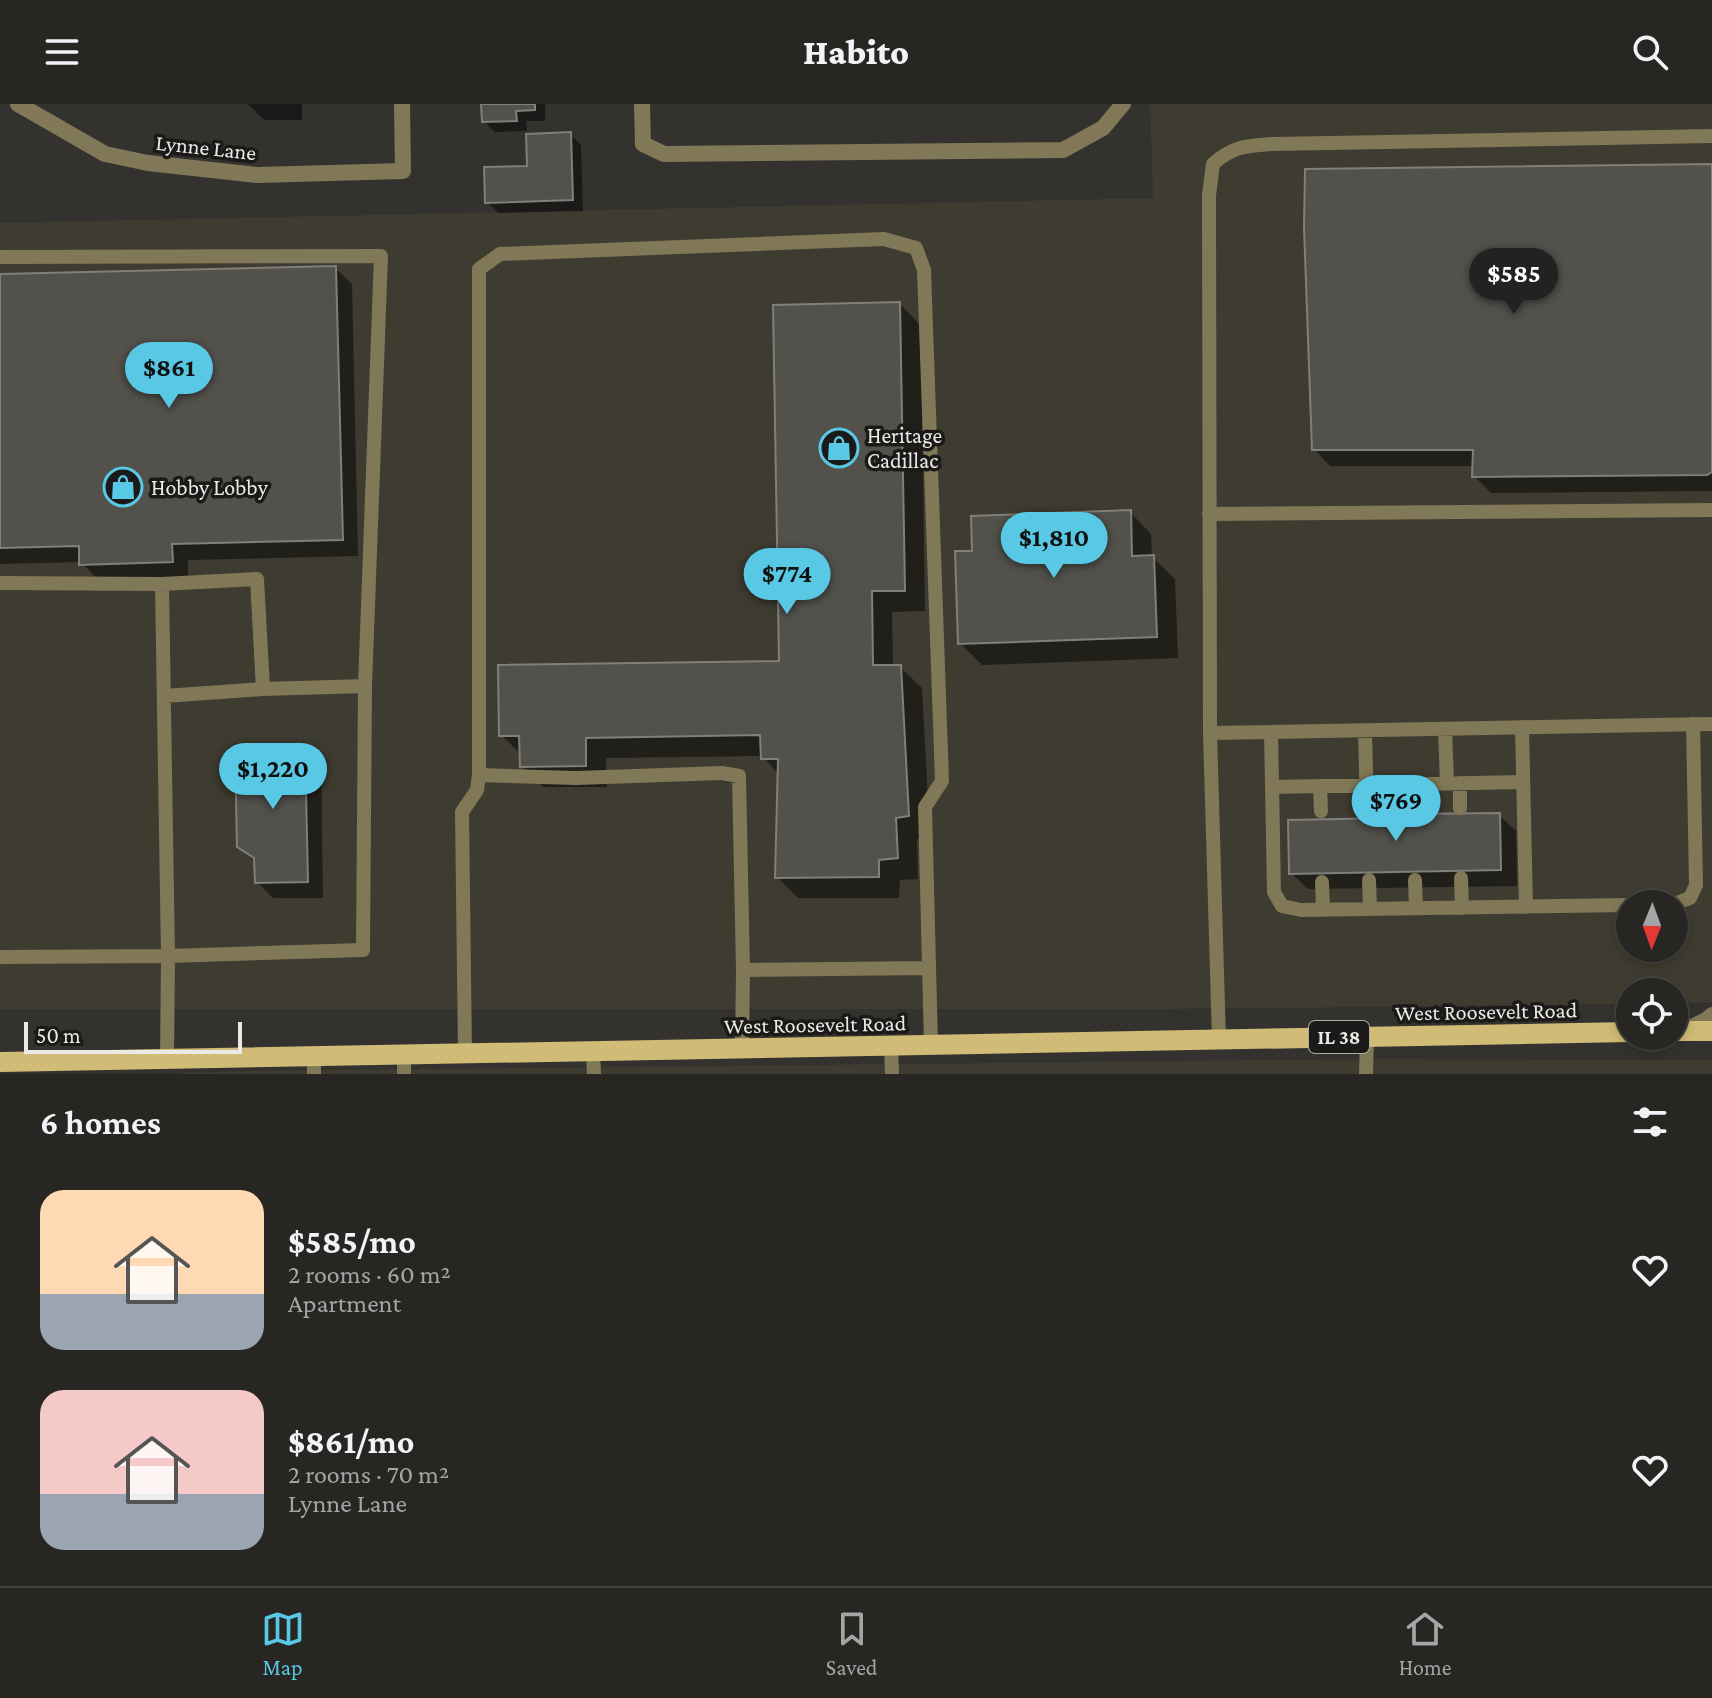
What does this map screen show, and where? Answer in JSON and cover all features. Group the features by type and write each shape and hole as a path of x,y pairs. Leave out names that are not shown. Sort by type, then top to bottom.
{"main road":[{"path":"1688,1031 1712,1031"},
{"name":"West Roosevelt Road","path":"0,1062 167,1059 189,1067 404,1064 465,1054 1616,1032"}],"street":[{"name":"Lynne Lane","path":"18,104 105,154 148,163 257,175 403,171 402,104"},
{"path":"642,104 643,144 664,154 1063,150 1103,128 1114,108"}],"lane":[{"path":"1219,1040 1210,733 1209,195 1213,164 1227,151 1273,144 1712,136"},
{"path":"465,1054 462,812 477,790 479,775 479,269 500,254 884,239 916,248 924,270 942,781 925,807 931,1045"},
{"path":"0,257 381,256 365,686 363,950 0,957"},
{"path":"1209,514 1712,510"},
{"path":"0,583 162,584 257,579 263,689"},
{"path":"162,584 167,1059"},
{"path":"164,696 365,686"},
{"path":"1688,899 1696,885 1693,724"},
{"path":"1210,733 1712,724"},
{"path":"1522,727 1526,907"},
{"path":"1445,729 1460,808"},
{"path":"1365,731 1367,810"},
{"path":"1271,732 1274,892 1282,906 1323,910 1616,905"},
{"path":"479,775 576,778 722,773 739,776 742,1049"},
{"path":"1272,787 1523,782"},
{"path":"1413,784 1413,809"},
{"path":"1320,786 1321,811"},
{"path":"1461,878 1462,908"},
{"path":"1369,880 1370,909"},
{"path":"1415,880 1416,908"},
{"path":"1322,882 1323,910"},
{"path":"743,970 929,968"},
{"path":"1688,1026 1712,1014"},
{"path":"1366,1074 1367,1037"},
{"path":"891,1046 892,1074"},
{"path":"593,1052 594,1074"}],"shaded area":[{"path":"1150,104 1712,104 1712,1003 1688,1003 1688,978 1616,978 1616,1004 1168,1009 0,1009 0,223 1153,198"},
{"path":"1370,1059 1712,1060 1712,1074 162,1074 243,1071"}],"building":[{"path":"481,104 535,104 535,110 516,111 517,121 482,122"},
{"path":"571,132 573,200 485,203 484,167 527,166 526,134"},
{"path":"1712,164 1712,472 1707,475 1472,477 1473,450 1312,450 1304,227 1305,169"},
{"path":"336,266 343,540 172,544 173,562 79,565 79,546 0,548 0,274"},
{"name":"Heritage Cadillac","path":"900,302 905,591 872,591 873,665 901,665 909,816 896,818 898,858 879,860 879,877 775,878 778,759 761,759 760,735 586,738 586,766 520,767 519,736 499,736 498,665 779,661 773,305"},
{"path":"1131,510 1132,556 1154,555 1157,637 958,644 955,551 972,551 971,516"},
{"path":"305,745 308,882 255,883 254,858 237,847 235,746"},
{"path":"1387,796 1400,796 1400,814 1500,813 1501,870 1289,874 1288,820 1388,818"}],"place":[{"name":"Heritage Cadillac","path":"839,448"},
{"name":"Hobby Lobby","path":"123,487"}]}
